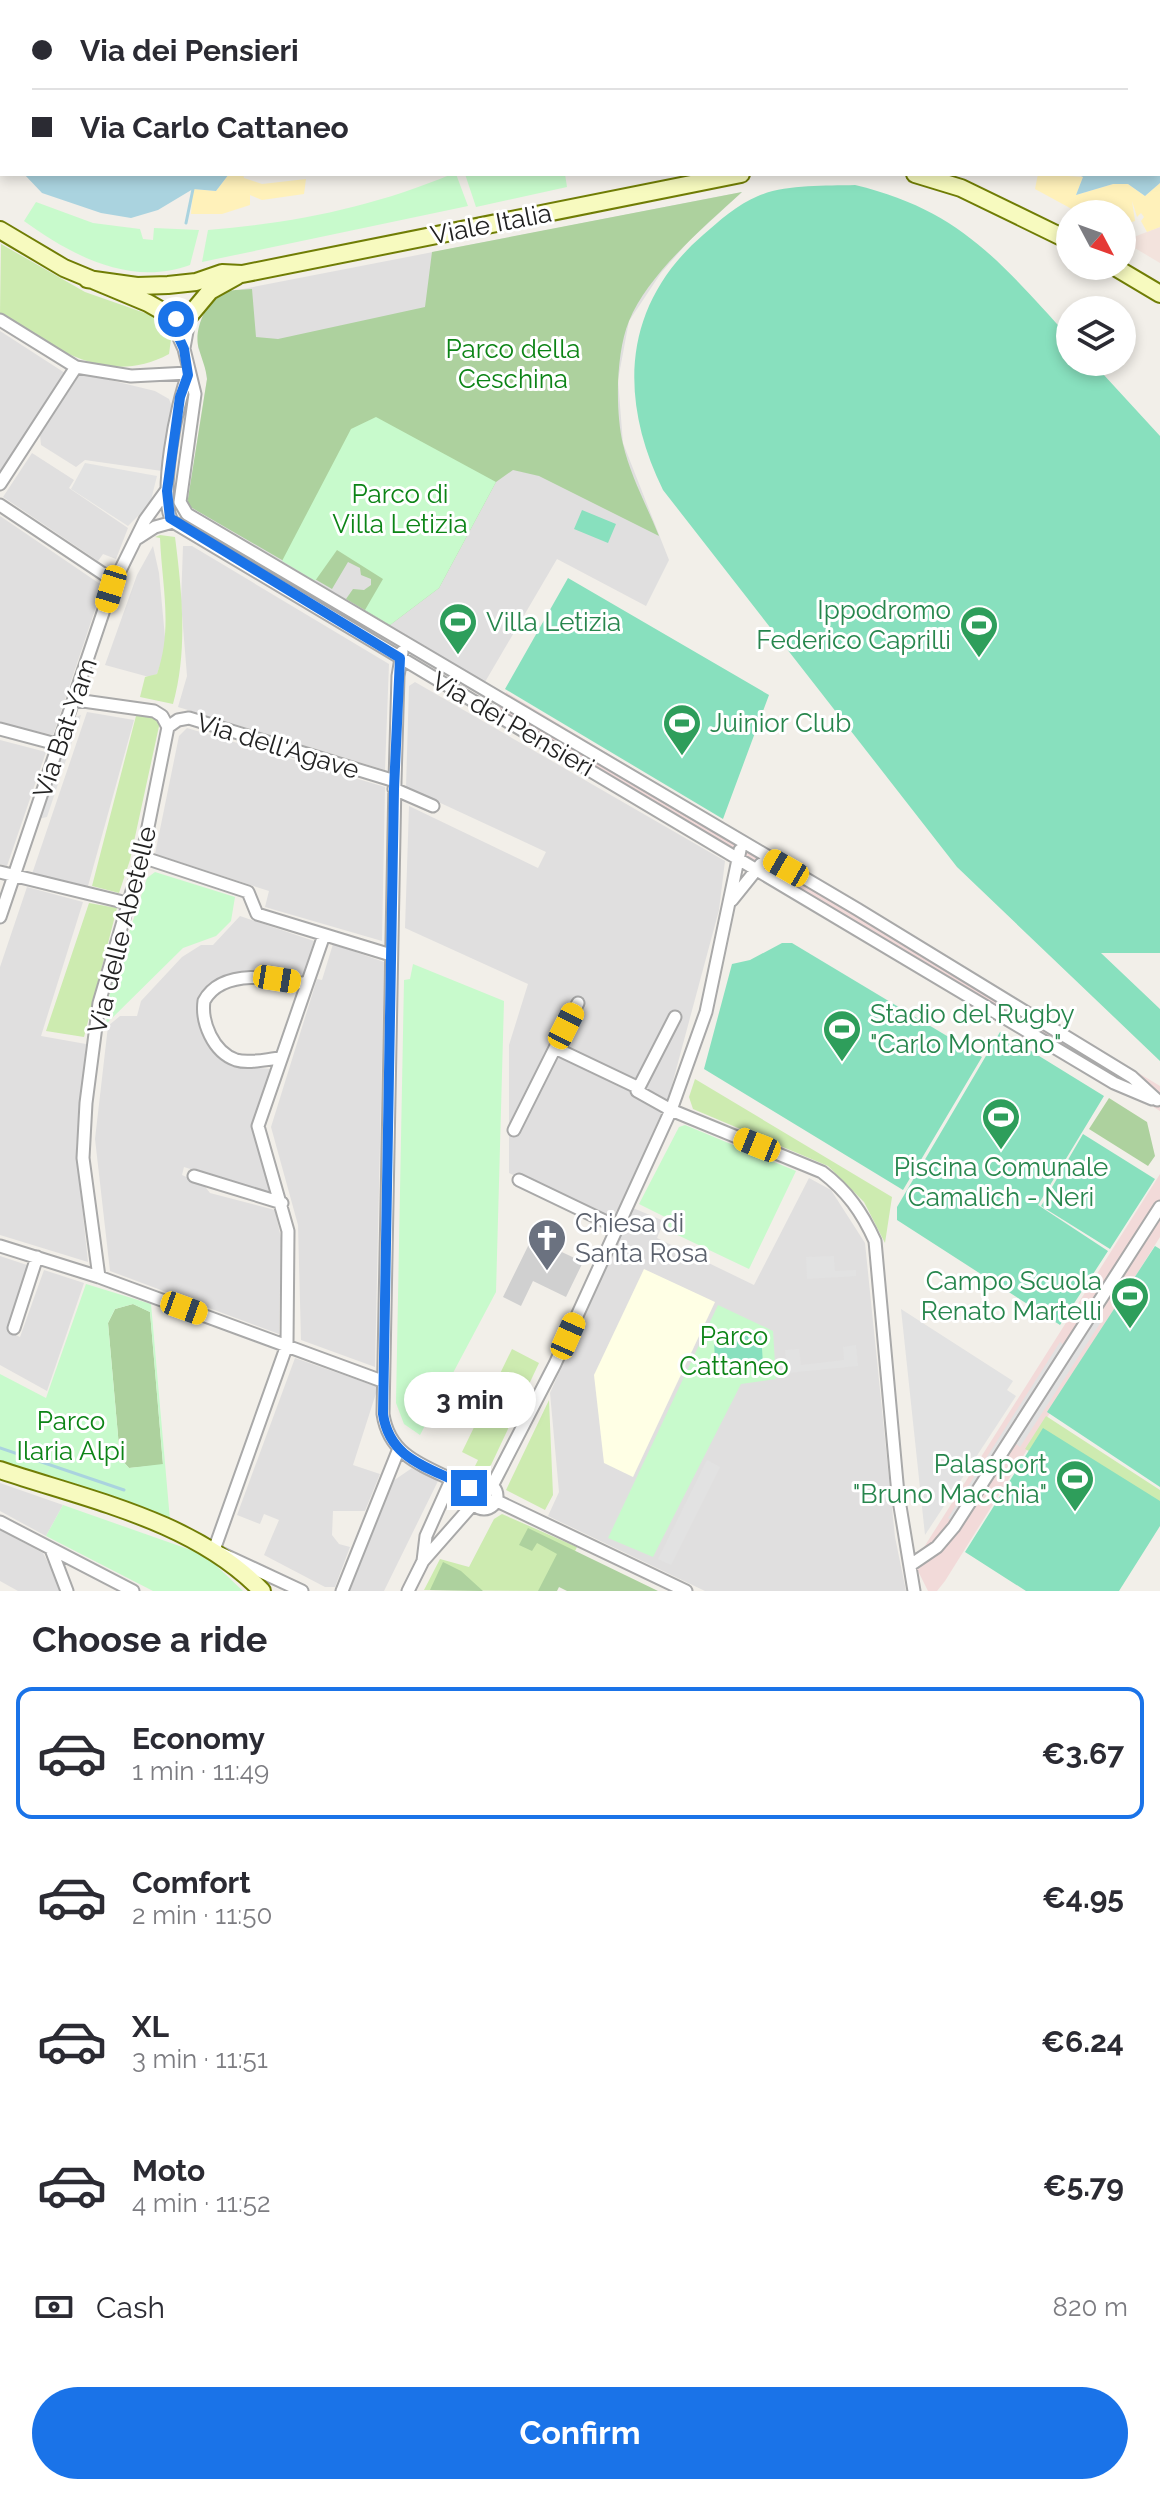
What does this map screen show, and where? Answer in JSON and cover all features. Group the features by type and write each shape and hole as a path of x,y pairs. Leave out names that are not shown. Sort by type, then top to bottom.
{"main road":[{"name":"Viale Italia","path":"187,284 216,274 242,274 731,176"},
{"path":"921,176 973,193 1056,234"},
{"path":"0,231 87,279 166,314 180,319 194,310 196,292 187,284 137,286 87,279"},
{"name":"Viale Italia","path":"194,310 217,286 242,274"},
{"path":"1136,280 1160,294"},
{"path":"166,314 161,295 168,285"},
{"path":"0,1470 143,1519 214,1550 262,1591"}],"street":[{"name":"Via dei Pensieri","path":"184,349 194,310"},
{"name":"Via dei Pensieri","path":"166,314 184,349 195,400 180,502 182,509 1132,1077 1158,1101"},
{"path":"0,320 76,367 131,376 188,374"},
{"path":"0,484 76,367"},
{"name":"Via dei Pensieri","path":"188,374 180,397 167,491 166,508 173,522 1114,1083 1158,1101"},
{"name":"Via Bat-Yam","path":"0,917 114,581 135,540 167,491"},
{"path":"0,505 114,581"},
{"path":"135,540 155,527 173,522"},
{"path":"404,644 400,658 394,785 382,1381 384,1420 398,1451 473,1490"},
{"name":"Via dell'Agave","path":"76,700 154,711 162,716 168,727 178,720 189,718 394,785 433,806"},
{"name":"Via delle Abetelle","path":"99,1277 83,1132 99,1003 142,857 168,727"},
{"path":"0,729 60,745"},
{"path":"495,1500 492,1486 555,1364 671,1110 706,1012 731,901 737,856 744,844"},
{"path":"142,857 248,892 257,914 391,955"},
{"path":"731,901 766,857"},
{"path":"0,872 127,903"},
{"path":"302,1591 214,1550 287,1345 289,1239 282,1203 258,1126 324,935"},
{"path":"281,1058 244,1061 229,1057 206,1027 204,1001 219,985 237,979 277,979 307,984"},
{"path":"514,1130 578,1003"},
{"path":"675,1017 637,1091 671,1110 822,1172 841,1186 865,1218 875,1241 898,1494 912,1564 914,1591"},
{"path":"555,1048 639,1088"},
{"path":"194,1176 282,1203"},
{"path":"519,1180 617,1227"},
{"path":"912,1564 937,1547 954,1527 1160,1207"},
{"path":"0,1246 99,1277 382,1381"},
{"path":"14,1328 37,1257"},
{"path":"342,1591 398,1451"},
{"path":"423,1561 426,1536 452,1478"},
{"path":"408,1591 423,1561 474,1503 473,1490 480,1483 492,1486"},
{"path":"474,1503 487,1508 495,1500"},
{"path":"495,1500 686,1591"},
{"path":"0,1522 133,1591"},
{"path":"51,1549 67,1591"}],"shaded area":[{"name":"Parco della Ceschina","path":"742,192 689,241 661,273 629,321 618,380 623,443 669,560 646,606 557,559 485,682 187,505 207,379 205,362 198,348 198,333 206,308 222,293"},
{"path":"1160,227 1160,263 1136,249 1136,236"},
{"path":"0,331 65,373 0,472"},
{"path":"81,373 155,391 169,399 172,407 162,471 85,460 76,467 41,445 40,435"},
{"path":"32,453 74,480 69,488 128,528 116,559 103,554 98,561 3,497"},
{"path":"85,463 157,476 150,504 128,526 71,489"},
{"path":"0,516 103,586 53,735 0,723"},
{"path":"153,546 159,573 166,648 157,674 149,677 105,665 137,575"},
{"path":"183,546 192,546 389,664 385,770 178,707 187,676 181,602"},
{"path":"415,682 725,861 719,910 669,1096 613,1222 509,1173 509,1045 528,984 405,928 409,806 538,868 546,852 406,787 409,686"},
{"path":"506,692 1160,1086 1160,1111 496,708"},
{"path":"87,712 134,720 88,886 32,874"},
{"path":"81,715 47,817 37,819 72,718"},
{"path":"187,728 385,787 382,941 265,907 269,891 155,854 179,736"},
{"path":"0,740 46,752 7,866 0,864"},
{"path":"27,887 83,902 41,1036 86,1044 76,1149 88,1262 0,1235 0,967"},
{"path":"240,916 314,941 304,975 266,969 230,973 211,983 200,1002 200,1025 216,1055 235,1066 272,1069 254,1134 270,1194 184,1167 182,1175 203,1184 210,1193 275,1210 281,1238 279,1334 110,1271 95,1139 108,1026 120,1016 137,1016 141,1001 182,957 201,945 213,945"},
{"path":"333,944 384,962 375,1367 301,1340 298,1225 271,1127 317,979 322,980"},
{"path":"1160,1174 1160,1237 945,1581 937,1591 928,1591 914,1563"},
{"path":"809,1178 831,1190 865,1243 895,1537 906,1591 705,1591 548,1516 559,1492 550,1393 633,1208 664,1221 657,1238 754,1285"},
{"name":"Chiesa di Santa Rosa","path":"532,1238 583,1262 566,1297 533,1281 521,1306 503,1297"},
{"path":"0,1256 30,1266 7,1331 20,1337 44,1270 84,1283 47,1391 0,1365"},
{"path":"834,1256 835,1271 856,1270 856,1276 807,1279 806,1257"},
{"path":"644,1269 715,1302 633,1477 604,1463 594,1375"},
{"path":"901,1309 1013,1381 1007,1390 1016,1396 925,1535"},
{"path":"1097,1315 1103,1319 1020,1447 1015,1443"},
{"path":"1060,1342 1064,1345 951,1520 948,1518"},
{"path":"856,1345 858,1366 787,1373 785,1350 799,1349 801,1365 844,1360 843,1347"},
{"path":"295,1358 378,1387 353,1465 380,1474 365,1511 333,1511 332,1535 339,1544 350,1547 335,1587 325,1587 264,1555 279,1520 264,1514 260,1524 237,1515"},
{"path":"707,1460 720,1467 671,1565 658,1559"},
{"path":"412,1468 438,1481 384,1591 348,1591 393,1481"},
{"path":"0,1483 63,1505 46,1536 0,1511"},
{"path":"0,1530 43,1553 63,1591 18,1591 0,1581"}],"green space":[{"path":"447,176 457,176 468,206 202,262 208,230 333,212"},
{"path":"466,176 565,176 567,187 476,207"},
{"name":"Ippodromo Federico Caprilli","path":"855,185 892,196 951,224 976,242 1056,323 1056,376 1105,376 1160,436 1160,953 1101,953 1160,1009 1160,1061 957,867 663,490 648,456 635,387 636,354 643,322 656,291 676,262 703,235 743,204 769,192"},
{"name":"Parco della Ceschina","path":"742,192 695,235 649,286 629,321 621,349 618,382 620,431 630,467 659,536 539,476 513,470 496,482 439,588 390,625 346,599 353,589 364,590 371,585 371,579 361,575 360,568 348,562 332,589 187,505 207,379 199,349 199,326 205,311 221,294 252,289 256,337 278,339 425,307 432,252"},
{"path":"36,202 93,223 140,229 143,239 153,240 154,228 199,230 190,265 168,271 145,272 124,270 81,256 24,221"},
{"path":"1,244 85,292 159,318 172,332 169,354 146,363 123,367 102,365 60,350 0,313"},
{"name":"Parco di Villa Letizia","path":"376,417 496,482 439,588 390,625 365,610 383,579 337,550 315,581 282,561 351,429"},
{"path":"582,510 616,524 608,543 574,529"},
{"path":"155,537 175,537 181,600 181,663 173,704 140,697 145,677 157,674 162,657 166,623 160,538"},
{"name":"Juinior Club","path":"568,578 769,695 723,819 505,689"},
{"path":"136,716 161,717 130,860 119,893 92,886"},
{"path":"155,872 235,897 231,921 216,936 183,948 106,1024 110,991 147,878"},
{"path":"89,903 117,908 84,1037 46,1031"},
{"name":"Stadio del Rugby \"Carlo Montano\"","path":"782,943 792,943 982,1057 903,1190 704,1069 732,964 750,960"},
{"path":"413,964 504,1001 496,1292 420,1435 404,1424 396,1403 404,980 410,979"},
{"name":"Piscina Comunale Camalich - Neri","path":"1000,1032 1104,1096 1038,1205 1108,1251 1060,1325 897,1220 897,1207"},
{"path":"695,1079 892,1197 885,1243 864,1202 828,1166 693,1109 689,1097"},
{"path":"1109,1098 1147,1122 1155,1156 1148,1166 1089,1129"},
{"path":"685,1125 796,1171 749,1269 665,1229 669,1219 639,1204 679,1127"},
{"path":"1083,1134 1155,1179 1110,1249 1041,1206"},
{"name":"Campo Scuola Renato Martelli","path":"1155,1246 1160,1249 1160,1487 1047,1412"},
{"name":"Parco Ilaria Alpi","path":"86,1284 151,1304 170,1520 0,1460 0,1374 46,1398","holes":["133,1304 150,1312 163,1464 129,1468 120,1458 108,1323 115,1309"]},
{"path":"133,1304 150,1312 163,1465 129,1468 120,1458 108,1323 115,1309"},
{"name":"Parco Cattaneo","path":"718,1305 773,1331 776,1379 741,1384 653,1557 608,1538"},
{"path":"761,1333 763,1364 715,1366 714,1336"},
{"path":"512,1349 539,1363 491,1465 480,1473 473,1470 478,1460 462,1452"},
{"path":"549,1400 553,1495 545,1510 506,1490"},
{"path":"1046,1416 1160,1490 1160,1518 1025,1449"},
{"name":"Palasport \"Bruno Macchia\"","path":"1043,1428 1160,1501 1160,1526 1119,1591 1026,1591 965,1552"},
{"path":"63,1505 205,1555 243,1591 153,1591 46,1536"},
{"path":"502,1514 577,1547 556,1591 424,1590 440,1559 469,1567 494,1519"},
{"path":"528,1528 658,1591 567,1591 559,1587 557,1591 538,1591 557,1554 537,1543 532,1551 519,1545"},
{"path":"443,1562 461,1571 483,1591 430,1590"}],"sand":[{"path":"227,176 244,176 262,184 306,179 304,194 262,200 250,195 250,205 222,214 191,214 193,189 216,191"},
{"path":"1038,176 1083,177 1076,195 1113,184 1128,184 1145,196 1160,183 1160,227 1147,232 1141,221 1144,217 1141,213 1137,217 1136,200 1056,200 1035,189"}],"water":[{"path":"26,176 227,176 216,191 193,189 158,210 131,218 101,213 42,193"},
{"path":"1160,176 1160,183 1145,196 1128,184 1113,184 1076,195 1083,177"}],"waterway":[{"path":"186,223 193,189"},
{"path":"0,1448 124,1490"}],"place":[{"name":"Villa Letizia","path":"458,656"},
{"name":"Ippodromo Federico Caprilli","path":"979,659"},
{"name":"Juinior Club","path":"682,757"},
{"name":"Stadio del Rugby \"Carlo Montano\"","path":"842,1063"},
{"name":"Piscina Comunale Camalich - Neri","path":"1001,1151"},
{"name":"Chiesa di Santa Rosa","path":"547,1272"},
{"name":"Campo Scuola Renato Martelli","path":"1130,1330"},
{"name":"Palasport \"Bruno Macchia\"","path":"1075,1513"}],"route":[{"path":"176,319 169,316 184,349 188,375 180,397 167,491 166,508 170,518 183,529 400,658 394,789 383,1414 386,1431 398,1451 469,1488"}]}
